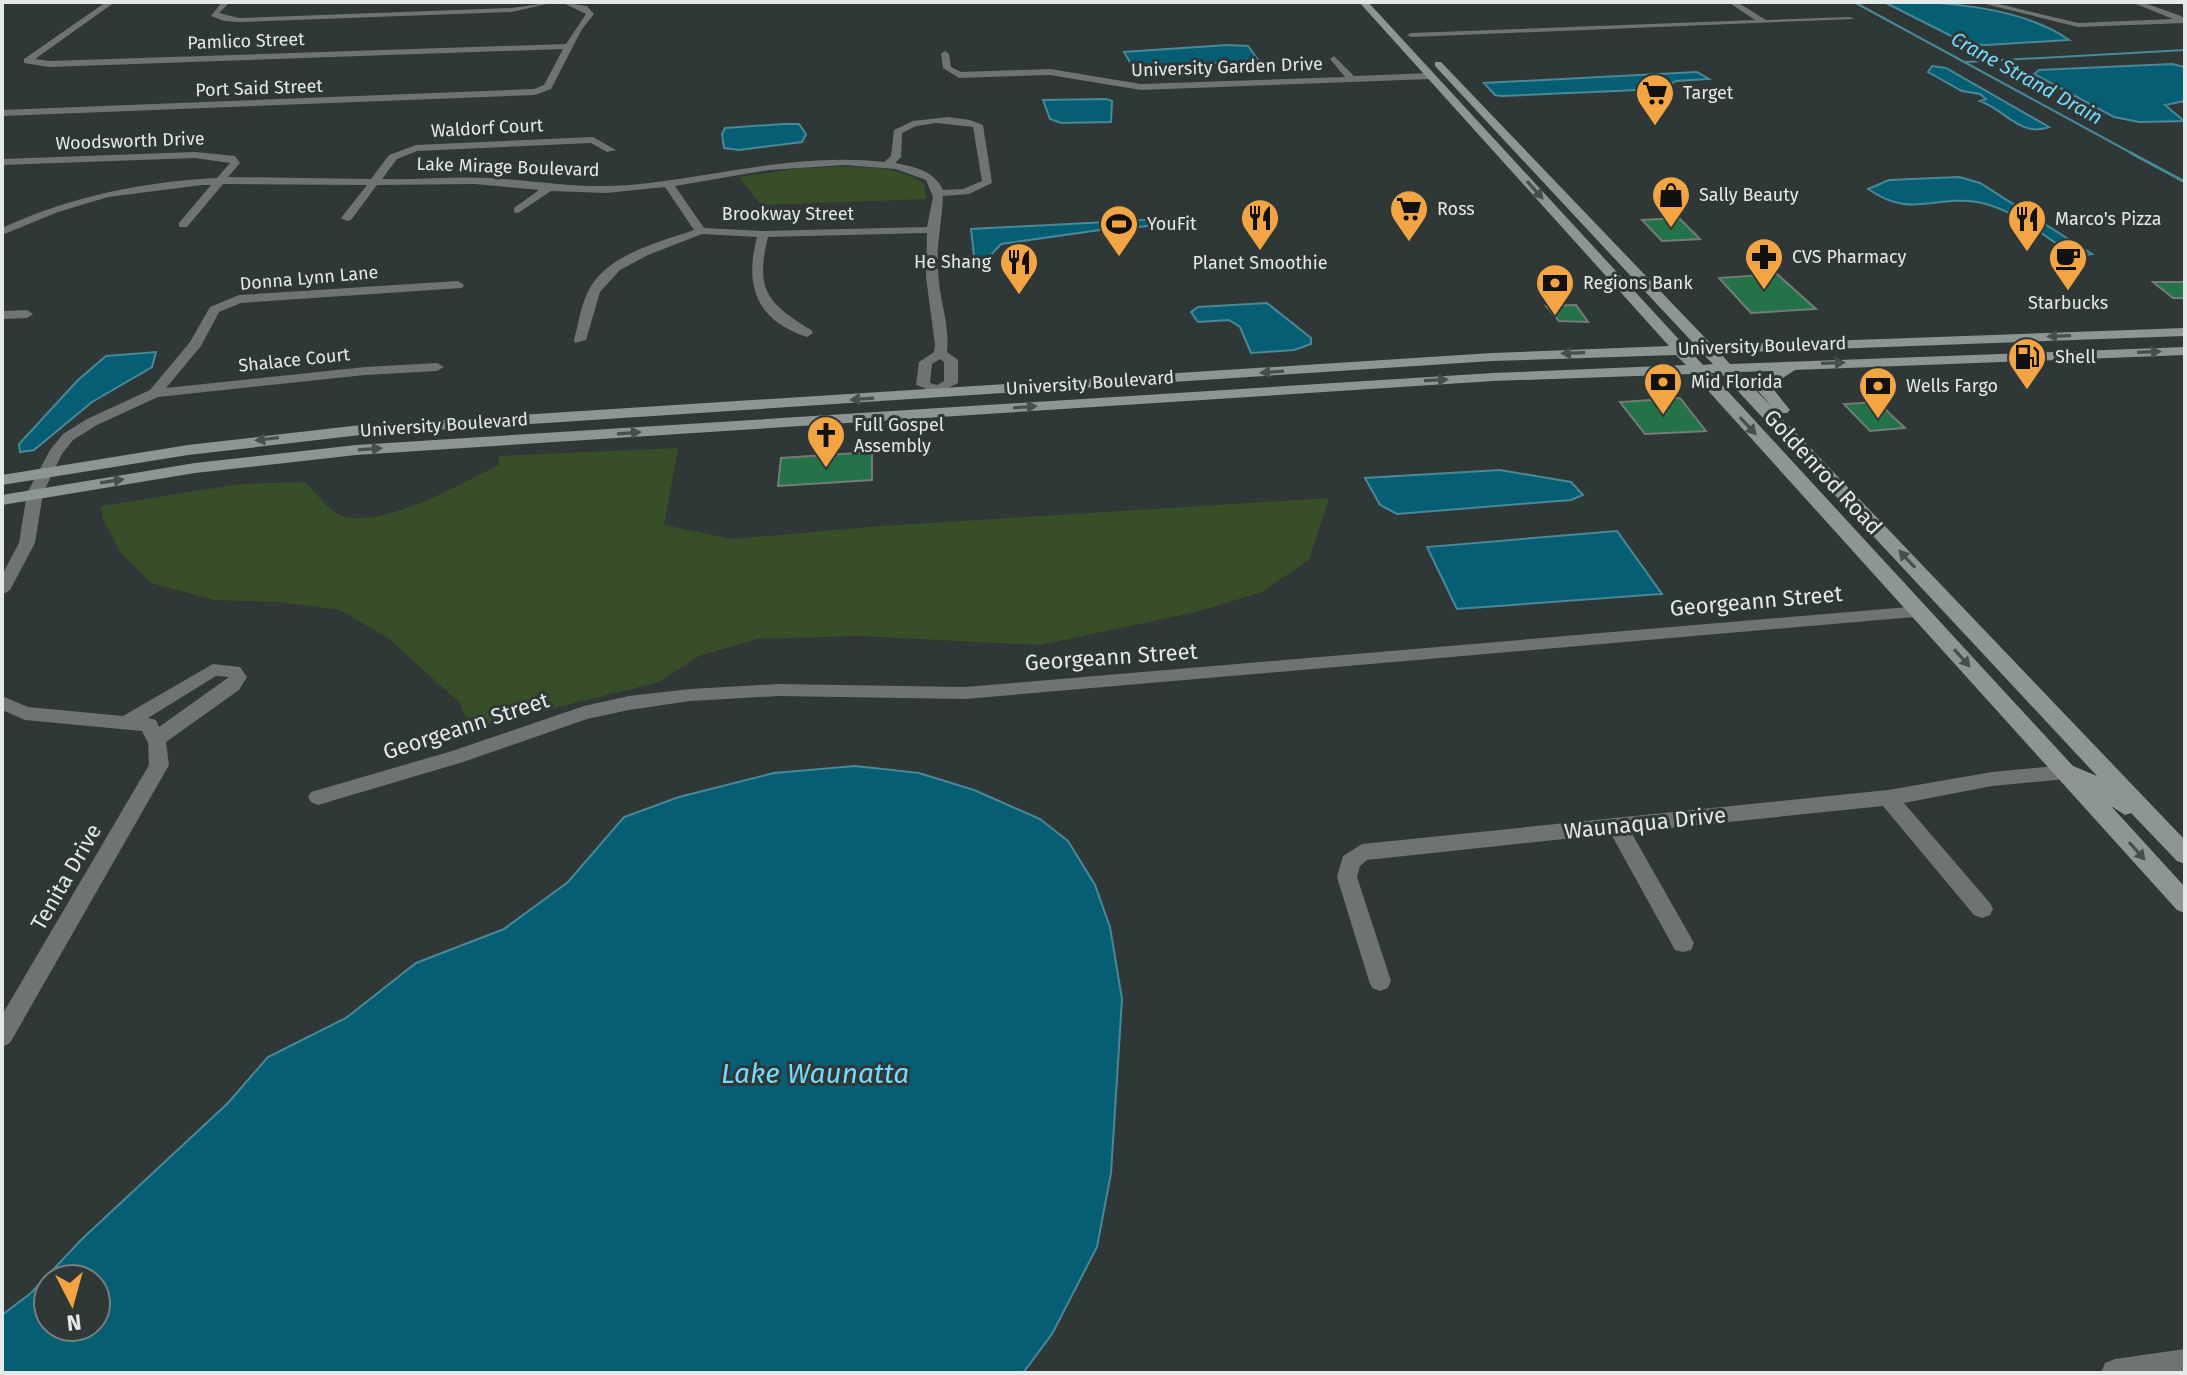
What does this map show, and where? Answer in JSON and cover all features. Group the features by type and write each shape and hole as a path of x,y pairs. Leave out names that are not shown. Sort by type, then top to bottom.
{"main road":[{"path":"1363,2 1379,11 1398,32 1411,35"},
{"name":"Goldenrod Road","path":"1363,2 2185,903"},
{"path":"1402,25 1421,45"},
{"name":"Goldenrod Road","path":"1431,56 2185,855"},
{"path":"1431,76 1445,81 1471,108 1491,119"},
{"path":"1610,274 1617,291 1647,330 1647,335 1635,346 1620,352"},
{"name":"University Boulevard","path":"2,480 188,450 361,430 1492,357 2185,332"},
{"path":"2116,353 2114,347 2120,340 2137,333"},
{"name":"University Boulevard","path":"2,500 195,468 356,450 1493,377 2185,351"},
{"path":"1794,365 1774,374 1767,382 1766,391 1824,453 1880,531"},
{"path":"1819,503 1861,532 1923,596 1960,616"},
{"path":"1920,612 1966,637 2066,741 2099,763"},
{"path":"2066,772 2102,787 2128,808 2185,870"}],"street":[{"name":"Pamlico Street","path":"111,2 27,61 49,64 569,46"},
{"path":"226,2 214,14 224,19 239,20 512,10 549,3 576,13 581,19 569,46"},
{"path":"565,2 584,8 590,14 578,28"},
{"path":"1732,2 1764,22"},
{"path":"1981,2 2078,25 2185,21"},
{"path":"2135,2 2185,21"},
{"path":"1411,35 1850,19"},
{"name":"Port Said Street","path":"2,113 518,95 548,87 569,46"},
{"name":"University Garden Drive","path":"945,54 947,68 959,75 1050,72 1132,87 1431,76"},
{"path":"1334,59 1352,79"},
{"path":"887,164 896,157 897,132 902,127 962,120 978,125 987,183 965,192 939,193 932,230 933,280 944,336 940,354 926,362 923,385 939,392 951,383 951,360 940,354"},
{"name":"Waldorf Court","path":"347,218 393,157 416,148 593,140 611,150"},
{"name":"Woodsworth Drive","path":"2,162 215,155 231,158 235,163 222,181"},
{"path":"1509,162 1531,161"},
{"name":"Lake Mirage Boulevard","path":"2,232 35,216 101,194 145,187 287,177 376,182 480,181 585,190 669,185 791,164 887,164 929,176 939,193"},
{"path":"183,225 222,181"},
{"name":"Brookway Street","path":"669,185 701,231 763,234 932,230"},
{"path":"518,210 547,189"},
{"path":"580,340 595,289 602,279 634,258 701,231"},
{"path":"763,234 754,269 756,286 778,316 807,333"},
{"name":"Donna Lynn Lane","path":"2,590 27,543 35,493 44,472 68,437 92,422 155,393 196,343 214,310 239,299 458,285"},
{"path":"2,315 27,314"},
{"name":"Shalace Court","path":"155,393 365,371 437,367"},
{"name":"Georgeann Street","path":"318,797 456,757 584,713 690,695 778,690 965,693 1920,612"},
{"path":"2,703 25,713 126,723 149,725 156,739 233,686 238,677 234,671 213,670 126,723"},
{"name":"Tenita Drive","path":"2,1036 159,765 156,739"},
{"name":"Waunaqua Drive","path":"1380,981 1347,877 1350,862 1362,852 1888,798 1992,779 2066,772"},
{"path":"1888,798 1982,909"},
{"path":"1617,826 1683,943"},
{"path":"2115,1373 2185,1363"}],"green space":[{"path":"866,167 899,172 924,184 926,199 761,205 739,177 802,168"},
{"path":"678,448 664,525 732,539 881,526 1329,498 1309,560 1262,592 1196,612 1040,645 860,636 757,639 699,656 659,682 470,729 460,703 388,638 340,610 279,602 214,600 151,583 121,553 103,519 101,506 240,484 305,482 336,513 352,518 372,517 395,512 442,493 499,465 499,456"}],"water":[{"path":"1884,2 1955,4 2005,13 2050,29 2069,40 1967,44"},
{"path":"1248,46 1259,61 1145,66 1131,64 1124,52"},
{"path":"2172,64 2185,67 2185,101 2165,105 2184,121 2139,122 2114,117 2034,74 2039,70"},
{"path":"1932,66 1946,68 2049,127 2030,129 2021,126 1980,101 1986,99 1980,94 1962,91 1928,72"},
{"path":"1697,72 1709,79 1676,81 1660,89 1502,96 1495,95 1484,83"},
{"path":"1043,100 1112,101 1111,122 1061,123 1050,119"},
{"path":"799,124 806,134 802,142 739,150 724,148 722,134 725,128"},
{"path":"1959,177 1980,183 2092,254 2077,256 2070,253 2025,222 1990,205 1961,201 1897,203 1868,189 1889,180"},
{"path":"1187,220 1185,223 1100,230 1001,244 990,256 991,265 975,265 971,229"},
{"path":"1267,303 1311,338 1311,344 1294,350 1251,353 1240,327 1229,320 1198,322 1191,312 1198,307"},
{"path":"156,352 152,367 92,402 34,450 20,452 19,444 78,380 106,356"},
{"path":"1500,470 1571,482 1583,495 1571,500 1397,514 1380,505 1365,478"},
{"path":"1617,531 1662,594 1457,609 1427,547"},
{"name":"Lake Waunatta","path":"855,766 919,773 974,790 1040,819 1068,841 1095,885 1110,927 1122,999 1111,1173 1097,1247 1052,1334 1023,1373 2,1373 2,1315 32,1292 32,1343 112,1343 112,1263 59,1263 228,1103 268,1057 346,1018 416,963 504,929 568,882 624,817 679,797 774,773"}],"building":[{"name":"Sally Beauty","path":"1679,218 1700,239 1662,241 1642,220"},
{"name":"CVS Pharmacy","path":"1777,274 1816,309 1751,313 1719,278"},
{"path":"2153,282 2185,282 2185,298 2173,298"},
{"path":"1576,305 1588,322 1559,321 1546,306"},
{"name":"Mid Florida","path":"1680,398 1706,431 1645,434 1620,402"},
{"name":"Wells Fargo","path":"1878,402 1905,428 1870,431 1844,404"},
{"name":"Full Gospel Assembly","path":"872,452 872,480 778,486 781,458"}],"waterway":[{"name":"Crane Strand Drain","path":"1854,2 2135,155"},
{"path":"1966,62 2185,50"},
{"name":"Crane Strand Drain","path":"2131,153 2185,182"}],"place":[{"name":"Target","path":"1655,127"},
{"name":"Sally Beauty","path":"1671,229"},
{"name":"Ross","path":"1409,243"},
{"name":"Planet Smoothie","path":"1260,252"},
{"name":"Marco's Pizza","path":"2027,253"},
{"name":"YouFit","path":"1119,258"},
{"name":"CVS Pharmacy","path":"1764,291"},
{"name":"Starbucks","path":"2068,292"},
{"name":"He Shang","path":"1019,296"},
{"name":"Regions Bank","path":"1555,317"},
{"name":"Shell","path":"2027,391"},
{"name":"Mid Florida","path":"1663,416"},
{"name":"Wells Fargo","path":"1878,420"},
{"name":"Full Gospel Assembly","path":"826,469"}]}
